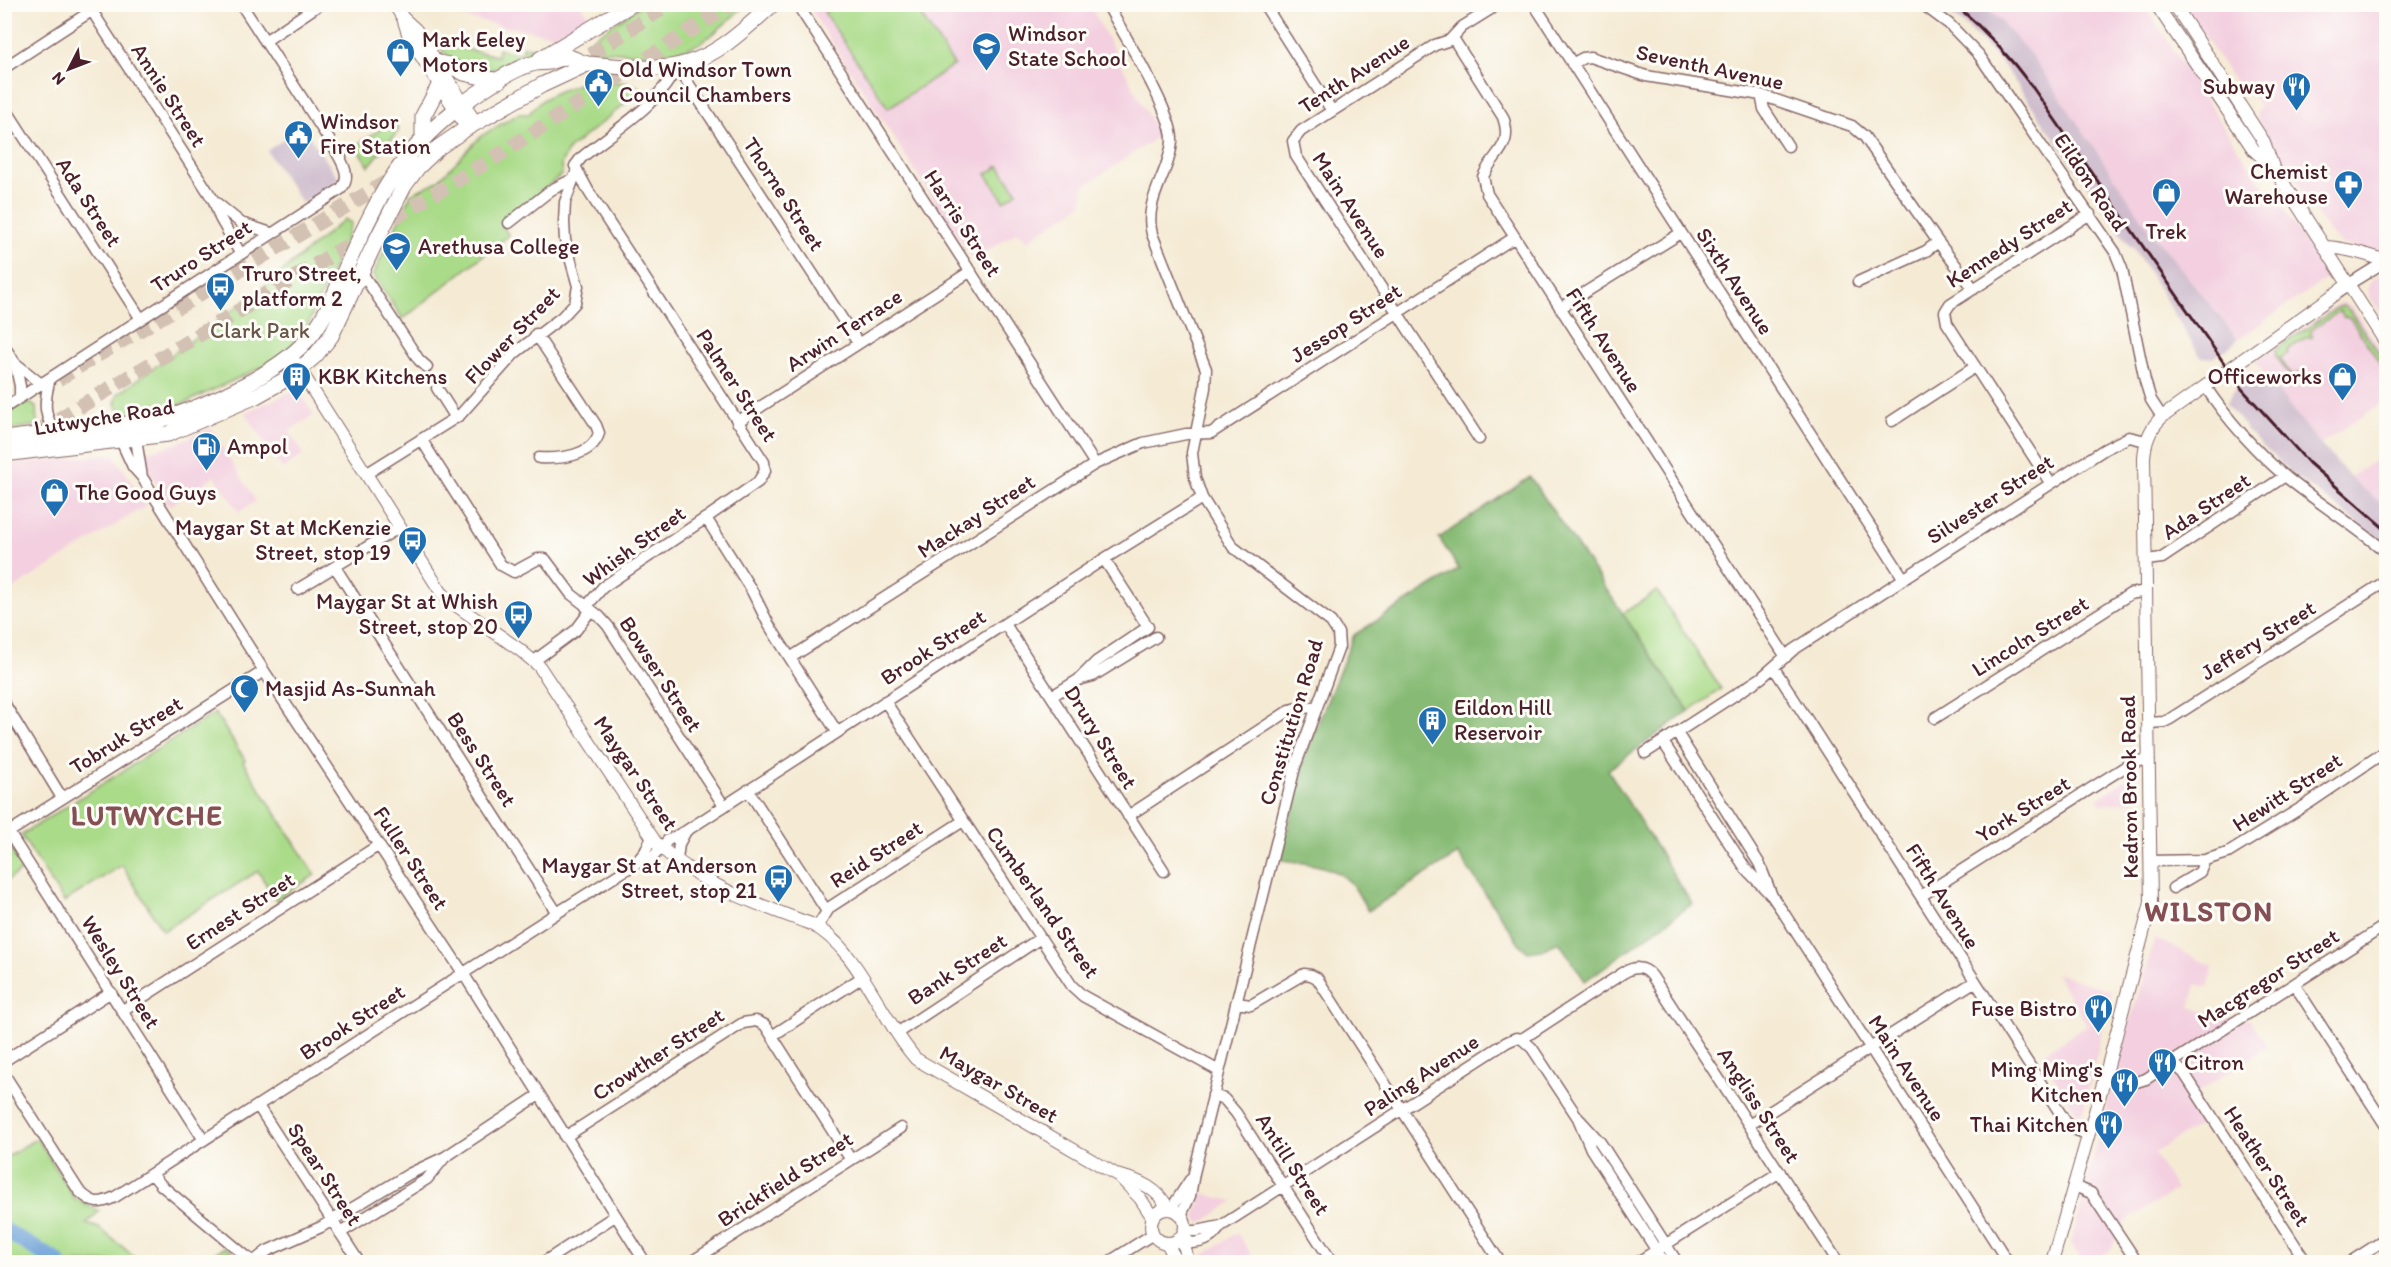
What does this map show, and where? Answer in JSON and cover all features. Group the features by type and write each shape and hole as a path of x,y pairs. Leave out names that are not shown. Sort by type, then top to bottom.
{"highway":[{"path":"535,63 632,4"},
{"name":"Lutwyche Road","path":"4,454 121,441 135,431 191,409 257,378 291,356 319,325 380,195 404,159 423,138 460,107 499,81 535,63 567,57 587,64 638,68 677,66 719,49 773,4"},
{"path":"438,63 449,65 464,73 499,81"},
{"name":"Lutwyche Road","path":"4,439 57,433 135,431 168,434 193,425 272,388 300,370 331,336 412,174 439,147 472,126 542,85 587,64"},
{"path":"423,138 423,116 440,84"}],"main road":[{"path":"394,4 403,18 416,30 438,63 472,126"},
{"path":"2156,4 2254,150 2273,167"},
{"path":"2174,4 2264,142 2273,167 2386,343"},
{"path":"403,18 409,37 440,84 460,107"},
{"path":"2326,247 2342,248 2355,254 2386,261"},
{"path":"2146,441 2153,426 2162,417 2349,284"},
{"name":"Maygar Street","path":"291,356 446,597 534,661 661,848 726,892 818,927 841,947 897,1033 923,1065 1119,1176 1132,1179 1157,1193 1173,1211"},
{"name":"Kedron Brook Road","path":"2052,1263 2149,911 2151,861 2144,458 2146,441"},
{"name":"Maygar Street","path":"1119,1176 1140,1198 1153,1218"},
{"path":"1178,1237 1159,1240 1153,1234 1151,1223 1153,1218 1159,1212 1173,1211 1185,1225 1178,1237 1178,1263"},
{"path":"1178,1237 1185,1248 1188,1263"}],"street":[{"path":"241,4 337,153 350,165"},
{"path":"265,41 320,4"},
{"name":"Harris Street","path":"797,4 1095,464"},
{"name":"Constitution Road","path":"1107,4 1170,124 1171,149 1149,218 1152,234 1206,369 1205,388 1192,460 1202,498 1233,547 1325,617 1336,629 1339,647 1295,767 1194,1173 1173,1211"},
{"path":"1264,4 1332,111"},
{"name":"Tenth Avenue","path":"1293,141 1301,130 1435,45 1453,38 1462,27 1499,4"},
{"name":"Sixth Avenue","path":"1534,4 1904,579"},
{"name":"Eildon Road","path":"1922,4 1949,24 1979,55 2090,213 2119,260 2145,381 2151,400 2162,417"},
{"path":"4,68 97,8"},
{"name":"Annie Street","path":"97,8 214,201 220,218 240,253"},
{"name":"Fifth Avenue","path":"1453,38 1505,120 1505,143 1487,168 1483,181 1487,194 1786,657"},
{"name":"Seventh Avenue","path":"1572,64 1590,57 1646,76 1761,95 1852,126 1864,136 1974,289"},
{"path":"509,224 551,190 575,175 576,161 662,91 677,66"},
{"name":"Thorne Street","path":"677,66 858,344"},
{"path":"1761,95 1764,109 1788,146"},
{"name":"Ada Street","path":"4,106 141,319"},
{"name":"Main Avenue","path":"1293,141 1296,156 1479,439"},
{"name":"Truro Street","path":"4,408 344,187 345,169 337,153"},
{"name":"Flower Street","path":"366,474 469,408 515,353 570,309 577,295 576,277 564,229 565,201 575,175"},
{"name":"Palmer Street","path":"575,175 764,462 764,475 758,482 706,518"},
{"name":"Annie Street","path":"214,201 241,223 271,233"},
{"name":"Kennedy Street","path":"1975,367 1947,323 1945,312 1950,304 2090,213"},
{"path":"1560,308 1681,232"},
{"name":"Jessop Street","path":"1195,435 1207,435 1214,432 1515,237"},
{"path":"1858,282 1938,242"},
{"path":"2349,284 2386,261"},
{"name":"Arwin Terrace","path":"737,422 971,271"},
{"path":"362,273 419,360 427,367"},
{"path":"536,334 599,433 595,441 575,455 566,458 539,458"},
{"path":"4,346 15,363 20,398"},
{"path":"15,363 45,381 45,408 49,422 57,433 75,447"},
{"path":"1892,421 1975,367 2051,484"},
{"path":"2205,386 2229,418 2285,476 2386,552"},
{"path":"437,388 456,418"},
{"name":"Fuller Street","path":"135,431 141,477"},
{"name":"Mackay Street","path":"789,658 1095,464 1143,443 1182,435 1195,435"},
{"name":"Silvester Street","path":"1646,753 1904,579 2120,440 2133,437 2146,441"},
{"name":"Bowser Street","path":"421,439 501,565 514,572 538,559 545,560 571,594 608,626 724,806"},
{"name":"Fuller Street","path":"121,441 133,467 463,973 645,1263"},
{"name":"Ada Street","path":"2146,560 2162,558 2285,476"},
{"name":"Brook Street","path":"635,864 647,861 668,840 686,831 1104,559 1202,498"},
{"path":"706,518 752,591 789,658 837,732"},
{"name":"Whish Street","path":"534,661 576,630 598,591 706,518"},
{"path":"298,589 400,527"},
{"path":"1052,696 1078,680 1093,676 1153,630 1104,559"},
{"name":"Bess Street","path":"335,567 557,913"},
{"name":"Jeffery Street","path":"2148,723 2164,722 2170,719 2386,581"},
{"name":"Lincoln Street","path":"1935,718 2130,594 2146,591"},
{"name":"Drury Street","path":"1005,624 1164,871"},
{"name":"Fifth Avenue","path":"1774,668 2069,1127 2088,1135"},
{"name":"Tobruk Street","path":"7,828 62,798 264,671"},
{"name":"Cumberland Street","path":"885,701 1039,939 1077,992 1219,1071"},
{"path":"4,703 62,798"},
{"path":"1128,816 1290,710 1300,707 1315,708"},
{"name":"Main Avenue","path":"1677,733 1759,863 1772,896"},
{"name":"Main Avenue","path":"1663,742 1746,869 1772,896 2008,1263"},
{"name":"Hewitt Street","path":"2151,861 2205,860 2228,853 2309,803 2386,751"},
{"name":"York Street","path":"1921,897 2128,765 2137,761 2149,760"},
{"path":"748,790 826,910"},
{"name":"Reid Street","path":"818,927 826,910 963,821"},
{"name":"Wesley Street","path":"7,828 204,1140"},
{"path":"677,860 679,844 686,831"},
{"name":"Brook Street","path":"4,1074 79,1191 88,1200 101,1203 152,1174 635,864 647,850 652,837"},
{"name":"Ernest Street","path":"123,1010 379,844"},
{"name":"Hewitt Street","path":"2173,888 2200,872 2205,860"},
{"name":"Macgregor Street","path":"2105,1077 2126,1083 2139,1082 2386,925"},
{"name":"Bank Street","path":"897,1033 1039,939"},
{"name":"Paling Avenue","path":"1178,1237 1221,1227 1507,1042 1516,1038 1522,1039 1629,970 1638,967 1645,969"},
{"name":"Angliss Street","path":"1645,969 1838,1263"},
{"path":"1236,1003 1251,1005 1300,976 1308,974 1314,976 1500,1263"},
{"path":"851,1160 772,1036 861,978"},
{"path":"1749,1125 1974,982"},
{"path":"2294,984 2386,1126"},
{"path":"4,1061 111,992"},
{"name":"Crowther Street","path":"566,1137 743,1023 756,1021 765,1025 772,1036"},
{"path":"1522,1039 1532,1048 1578,1118 1595,1135 1661,1248 1677,1263"},
{"name":"Heather Street","path":"2172,1062 2184,1073 2306,1263"},
{"path":"152,1174 161,1185 253,1262 267,1251 332,1220 409,1173 445,1157 539,1095"},
{"name":"Antill Street","path":"1213,1095 1224,1099 1232,1107 1332,1263"},
{"name":"Spear Street","path":"258,1106 358,1263"},
{"name":"Brickfield Street","path":"691,1263 901,1128"},
{"path":"340,1233 427,1179 445,1157"},
{"path":"1638,1263 1780,1172"},
{"path":"2074,1186 2089,1192 2096,1198 2137,1263"},
{"path":"544,1263 615,1216"},
{"path":"1109,1263 1153,1234"},
{"path":"2350,1263 2386,1239"},
{"path":"1661,1248 1664,1263"}],"shaded area":[{"name":"Windsor State School","path":"807,4 1090,5 1159,136 1084,186 1082,204 1027,241 1018,231 973,260"},
{"path":"415,5 581,5 589,17 557,36 498,25"},
{"path":"1936,5 1982,5 1998,18 2033,57 2149,229 2238,339 2227,349 2212,358 2201,357 2133,247 2131,248 2002,63 1964,24"},
{"path":"1982,5 2144,5 2274,203 2279,201 2325,273 2326,279 2238,339 2149,229 2033,57 1998,18"},
{"path":"2184,5 2386,5 2386,249 2370,252 2342,244 2328,231 2258,122 2256,114 2260,106 2248,89 2236,84"},
{"path":"302,126 339,179 302,203 267,151"},
{"path":"2386,270 2386,314 2383,316 2369,295 2368,287 2371,281"},
{"path":"2341,302 2351,306 2386,357 2386,401 2320,444 2255,361"},
{"path":"2264,373 2320,444 2350,477 2386,507 2386,547 2348,515 2292,474 2254,438 2226,404 2235,389 2249,378"},
{"path":"294,391 300,393 314,415 289,431 304,454 282,469 245,412"},
{"path":"210,428 256,501 239,512 215,476 169,506 147,467 144,453 175,444"},
{"path":"2386,453 2386,503 2384,505 2350,477"},
{"path":"113,454 147,505 5,594 5,465"},
{"path":"2136,772 2135,801 2100,805 2098,799"},
{"path":"2155,938 2213,967 2208,987 2196,984 2190,1007 2250,1020 2268,1047 2185,1100 2201,1124 2154,1153 2176,1190 2123,1223 2111,1250 2091,1262 2083,1262 2071,1244 2115,1071"},
{"path":"2055,973 2112,991 2083,1111 2080,1114 2077,1114 2041,1055 2087,1025"},
{"path":"1203,1194 1234,1201 1200,1224 1195,1216"},
{"path":"1237,1233 1256,1261 1197,1262 1197,1259"}],"green space":[{"path":"642,5 746,5 712,34 691,47 655,53 593,50 590,42 594,37"},
{"path":"835,5 914,5 954,65 888,108 824,12"},
{"path":"443,44 497,56 498,49 521,54 524,46 537,48 489,71 483,71 469,68 451,59 442,50"},
{"path":"585,82 623,82 642,90 569,149 561,164 562,174 502,226 509,235 403,319 373,275 411,194 438,181 481,136 518,114 529,114 547,97"},
{"path":"393,121 399,130 369,166 355,146"},
{"path":"999,166 1017,192 1004,201 986,174"},
{"name":"Clark Park","path":"345,219 351,223 346,238 305,331 284,353 264,366 185,403 142,417 128,417 121,414 115,403 118,394 260,290"},
{"path":"2343,306 2349,310 2386,363 2386,372 2350,318 2344,317 2340,311 2310,331 2313,336 2311,338 2308,336 2287,350 2288,353 2280,358 2292,377 2298,373 2298,376 2291,378 2276,356 2275,350"},
{"path":"26,401 36,407 37,425 5,430 5,416"},
{"path":"1530,477 1689,711 1608,770 1692,904 1585,981 1559,942 1542,950 1528,952 1521,946 1458,854 1368,911 1353,886 1339,874 1320,866 1281,860 1302,763 1354,635 1459,569 1439,538"},
{"path":"1657,591 1721,689 1689,711 1622,614"},
{"path":"215,713 245,760 243,762 315,875 276,900 258,871 163,931 122,865 64,902 21,835"},
{"path":"4,838 22,870 5,882 4,882"},
{"path":"37,1138 74,1198 99,1211 86,1224 99,1228 141,1262 5,1262 5,1158"},
{"path":"225,1247 245,1262 199,1262"}],"waterway":[{"path":"4,1230 58,1262"}],"tunnel":[{"path":"571,67 669,4"},
{"path":"39,431 502,153 731,4"},
{"path":"38,391 393,178"}],"railway":[{"path":"1955,4 1997,44 2033,88 2242,389 2309,463 2386,530"}],"place":[{"name":"Windsor State School","path":"987,72"},
{"name":"Mark Eeley Motors","path":"401,78"},
{"name":"Old Windsor Town Council Chambers","path":"598,108"},
{"name":"Subway","path":"2296,112"},
{"name":"Windsor Fire Station","path":"299,160"},
{"name":"Chemist Warehouse","path":"2349,210"},
{"name":"Trek","path":"2166,218"},
{"name":"Arethusa College","path":"397,272"},
{"name":"Truro Street, platform 2","path":"221,312"},
{"name":"KBK Kitchens","path":"297,402"},
{"name":"Officeworks","path":"2343,402"},
{"name":"Ampol","path":"206,472"},
{"name":"The Good Guys","path":"54,518"},
{"name":"Maygar St at McKenzie Street, stop 19","path":"412,566"},
{"name":"Maygar St at Whish Street, stop 20","path":"519,640"},
{"name":"Masjid As-Sunnah","path":"244,714"},
{"name":"Eildon Hill Reservoir","path":"1433,746"},
{"name":"Maygar St at Anderson Street, stop 21","path":"778,904"},
{"name":"Fuse Bistro","path":"2098,1034"},
{"name":"Citron","path":"2163,1088"},
{"name":"Ming Ming's Kitchen","path":"2124,1108"},
{"name":"Thai Kitchen","path":"2109,1150"}],"district":[{"name":"LUTWYCHE","path":"147,815"},
{"name":"WILSTON","path":"2209,911"}]}
